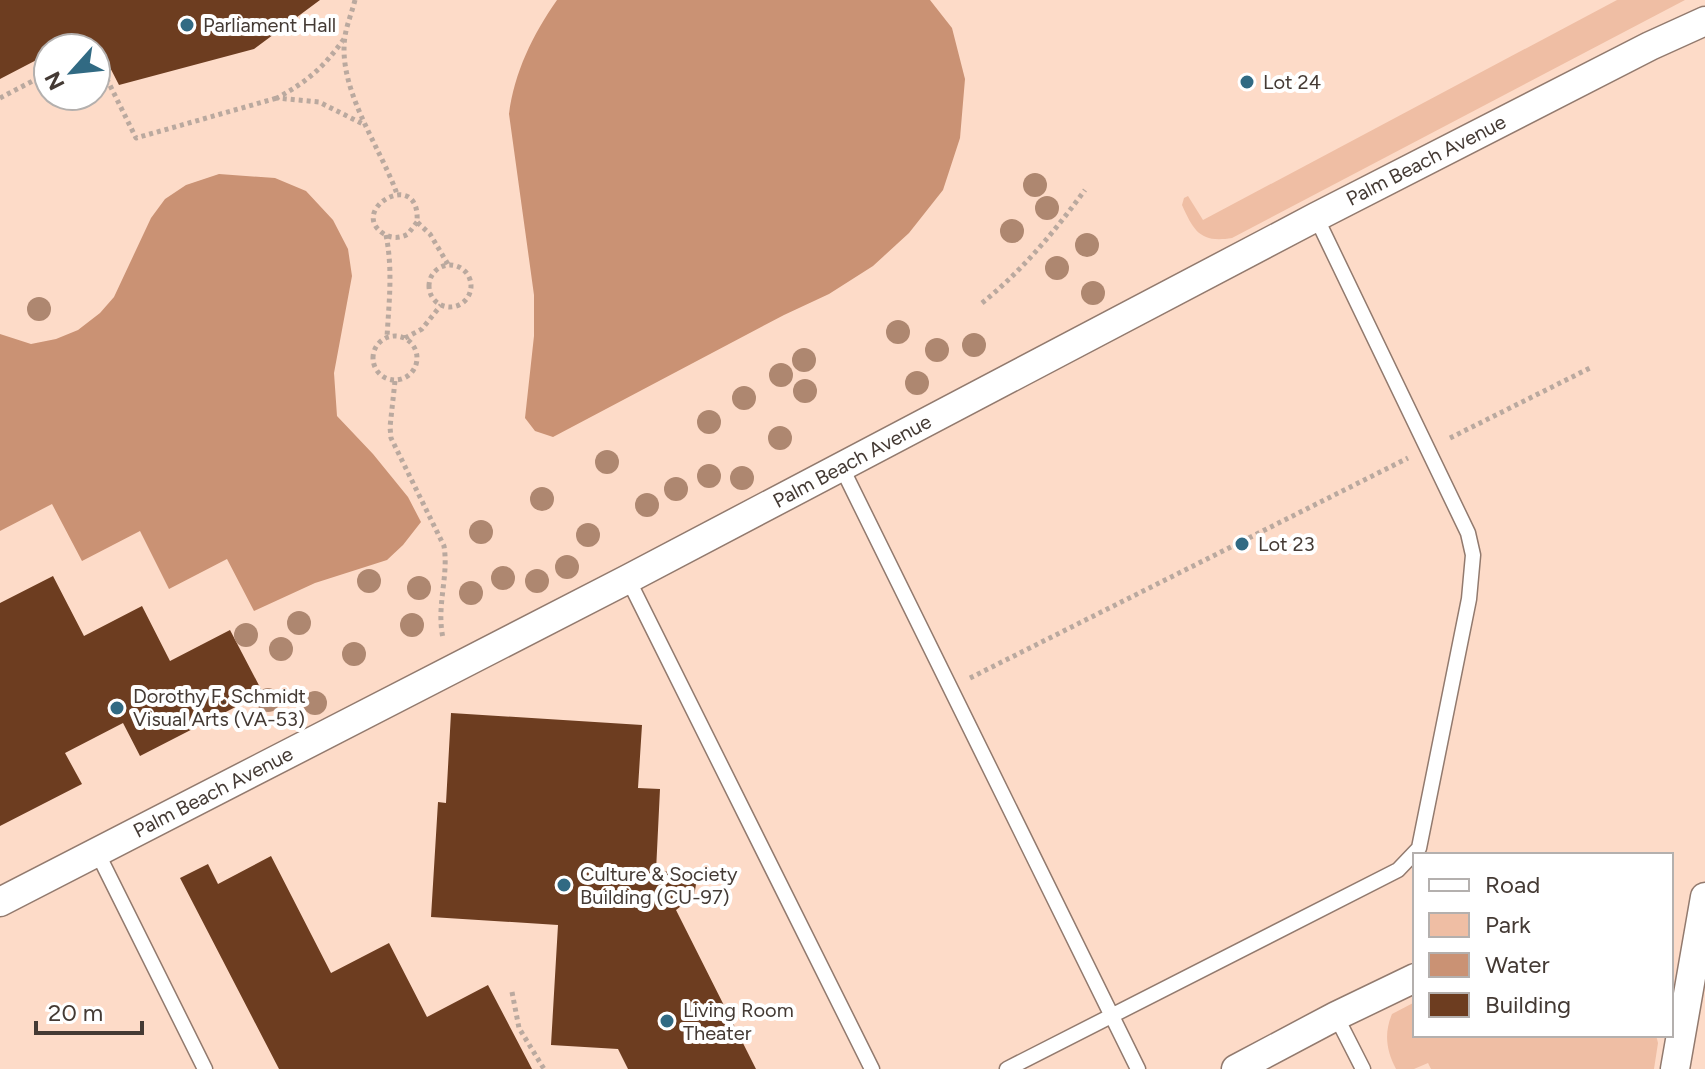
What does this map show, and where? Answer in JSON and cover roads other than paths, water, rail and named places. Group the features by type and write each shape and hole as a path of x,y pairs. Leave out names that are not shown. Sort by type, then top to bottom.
{"street":[{"name":"Palm Beach Avenue","path":"0,902 628,579 1316,217 1650,46 1705,21"},
{"path":"1675,1069 1705,897"},
{"path":"1236,1069 1413,979"}],"lane":[{"path":"1316,217 1468,533 1473,555 1473,572 1419,848 1415,853"},
{"path":"841,466 1138,1069"},
{"path":"628,579 872,1069"},
{"path":"97,852 205,1069"},
{"path":"1007,1069 1398,870 1413,856"},
{"path":"1336,1016 1363,1069"}],"water":[{"path":"557,0 930,0 952,28 965,79 960,138 943,190 909,233 873,266 829,294 553,437 535,431 525,418 534,336 534,295 509,114 515,84 526,54"},
{"path":"219,174 275,178 306,191 333,220 348,249 352,276 334,373 337,416 408,497 421,522 387,560 315,583 254,611 227,559 169,589 140,531 82,561 52,504 0,531 0,334 31,344 78,330 114,297 151,218 165,199 186,185"}],"place":[{"name":"Parliament Hall","path":"187,25"},
{"name":"Lot 24","path":"1247,82"},
{"name":"Lot 23","path":"1242,544"},
{"name":"Dorothy F. Schmidt Visual Arts (VA-53)","path":"117,708"},
{"name":"Culture & Society Building (CU-97)","path":"564,885"},
{"name":"Living Room Theater","path":"667,1021"}]}
